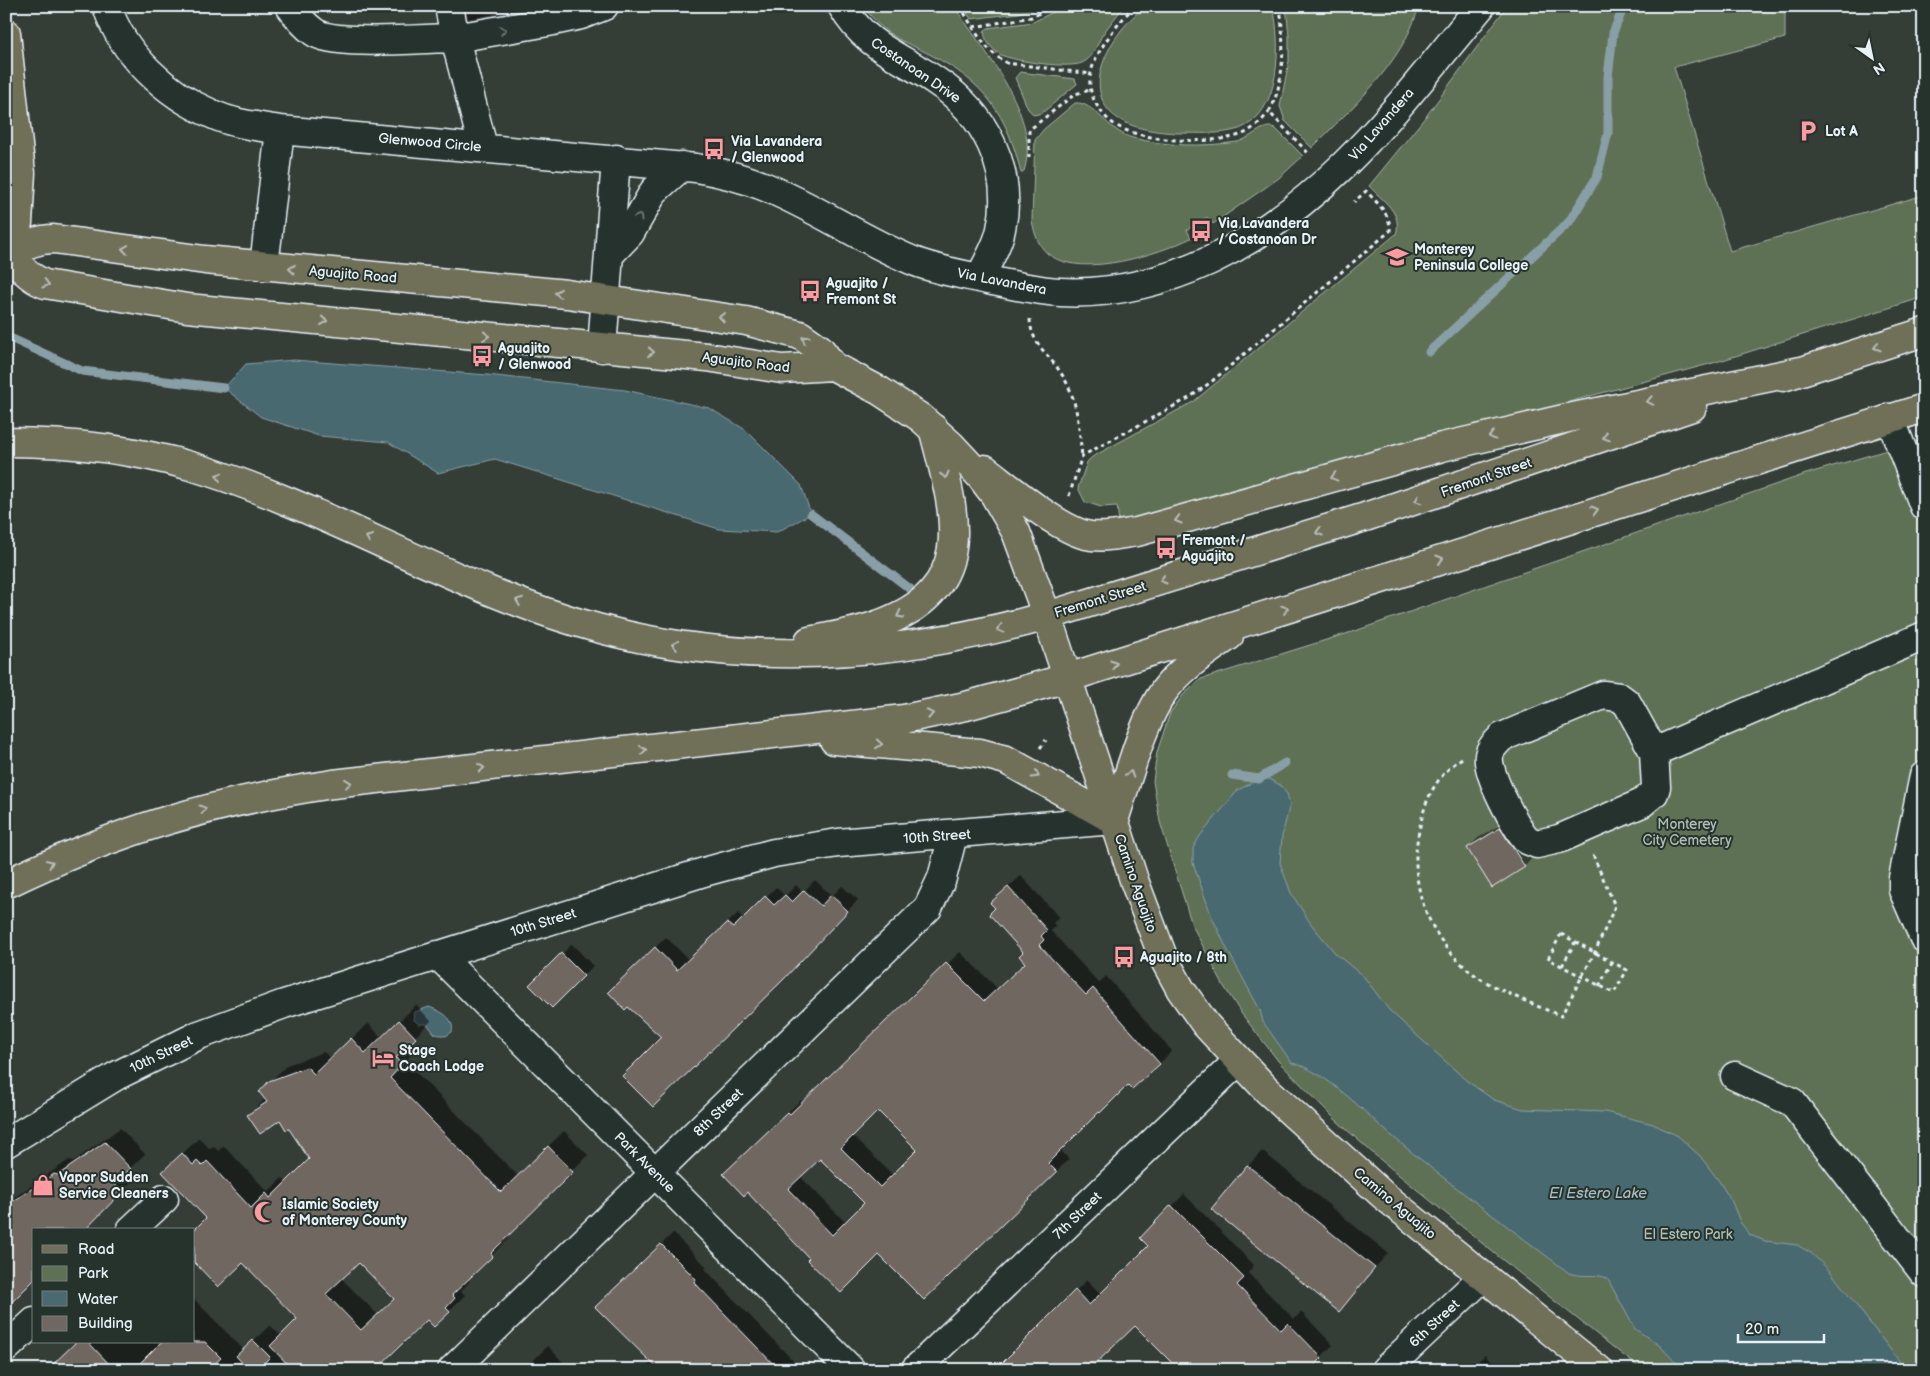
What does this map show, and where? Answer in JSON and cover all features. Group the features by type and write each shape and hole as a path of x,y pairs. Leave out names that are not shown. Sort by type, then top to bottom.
{"main road":[{"path":"6,33 17,118 21,173 18,223 8,253"},
{"name":"Aguajito Road","path":"54,238 264,266 567,294 746,320 770,326 800,335 820,349 833,366 782,369 707,357 223,312 110,297 45,284 33,279 23,271 8,253 30,242 54,238"},
{"name":"Fremont Street","path":"751,654 808,655 892,648 995,630 1047,616 1365,517 1801,371 1924,332"},
{"name":"Camino Aguajito","path":"833,366 892,398 933,428 968,462 1006,512 1024,551 1047,616 1114,820 1163,957 1181,990 1201,1018 1238,1061 1267,1090 1383,1195 1598,1370"},
{"path":"933,428 1005,484 1063,524 1086,535 1121,534 1137,532 1452,445 1568,418 1801,371"},
{"path":"6,884 88,846 147,825 208,808 270,794 333,784 778,735 919,716 973,704 1067,678 1924,408"},
{"path":"6,442 99,447 131,452 193,467 253,488 508,596 566,618 596,628 656,642 690,648 751,654 879,625 911,609 938,585 951,556 954,524 949,492 933,428"},
{"path":"778,735 993,756 1018,765 1114,820 1144,733 1164,690 1200,656 1254,619"}],"street":[{"name":"Glenwood Circle","path":"107,6 119,33 138,60 188,102 214,115 238,123 280,130 616,159"},
{"path":"290,6 297,17 315,33 337,40 455,38 581,15 604,6"},
{"path":"449,6 455,38 484,147"},
{"name":"Costanoan Drive","path":"842,6 861,32 876,46 936,80 963,101 980,120 990,140 1002,182 1003,206 998,240 980,278"},
{"path":"1457,6 1458,33"},
{"name":"Via Lavandera","path":"616,159 682,166 733,175 764,187 917,262 980,278 1031,289 1060,292 1105,291 1142,286 1179,275 1245,243 1283,218 1331,179 1379,128 1481,6"},
{"path":"264,266 280,130"},
{"path":"602,348 616,159"},
{"path":"609,255 630,233 654,191 682,166"},
{"path":"1890,418 1924,506"},
{"path":"1654,752 1924,636"},
{"path":"1611,695 1626,703 1654,752 1657,780 1654,794 1642,803 1582,830 1544,843 1527,840 1522,834 1489,767 1491,749 1502,738 1596,696 1611,695"},
{"path":"1924,776 1903,878 1903,890 1924,938"},
{"name":"10th Street","path":"6,1143 116,1076 199,1035 284,1004 704,872 774,853 838,843 953,835 1114,820"},
{"name":"8th Street","path":"452,1370 928,908 939,886 953,835"},
{"name":"Park Avenue","path":"438,955 851,1370"},
{"name":"7th Street","path":"915,1370 1238,1061"},
{"path":"1735,1076 1792,1102 1924,1273"},
{"path":"133,1228 164,1199"},
{"name":"6th Street","path":"1385,1370 1484,1277"},
{"path":"6,1348 32,1324"}],"path":[{"path":"960,6 988,49 996,57 1007,63 1091,74"},
{"path":"973,27 1032,17 1054,6"},
{"path":"1134,6 1118,23 1104,46 1091,74 1090,90 1101,110 1117,126 1151,136 1194,140 1232,137 1256,126 1269,112 1278,94 1283,58 1280,6"},
{"path":"1028,162 1029,130 1075,94 1090,90"},
{"path":"1269,112 1310,155"},
{"path":"1082,456 1190,398 1390,231 1390,225 1384,212 1366,192 1354,202"},
{"path":"1030,319 1031,331 1036,344 1064,377 1072,393 1077,414 1082,456 1067,504"},
{"path":"1502,738 1466,755 1446,769 1431,792 1427,800 1416,842 1419,889 1435,931 1462,963 1486,981 1561,1016 1615,906 1582,830"},
{"path":"1561,934 1575,942 1627,970 1614,993 1548,959 1561,934"},
{"path":"1562,966 1575,942"},
{"path":"1599,986 1612,962"}],"green space":[{"path":"863,6 954,6 993,63 1017,106 1025,128 1027,150 1024,171 1021,173 1009,134 1001,117 980,89 950,66 886,31 871,17"},
{"path":"963,6 971,6 974,11 981,6 1043,6 1019,13 971,19"},
{"path":"1065,6 1125,6 1103,34 1091,56 1078,64 1043,64 1008,57 995,51 986,38 984,31 988,28 1033,22"},
{"path":"1146,6 1273,6 1277,38 1275,75 1271,93 1264,109 1253,121 1239,129 1224,132 1179,133 1134,126 1111,113 1102,100 1099,86 1106,55 1124,27"},
{"path":"1286,6 1419,6 1401,47 1389,66 1312,148 1285,121 1280,106 1289,61"},
{"path":"1507,6 1785,6 1785,38 1674,67 1730,251 1924,195 1924,297 1713,363 1119,523 1117,506 1101,507 1085,502 1078,488 1087,462 1092,457 1193,402 1396,234 1397,220 1394,213 1369,186 1427,115"},
{"path":"1020,72 1075,79 1077,84 1042,113 1034,115 1028,109 1015,78"},
{"path":"1075,103 1089,107 1124,135 1145,141 1171,144 1224,144 1237,142 1261,129 1270,127 1275,128 1303,156 1279,178 1213,224 1207,217 1187,230 1191,238 1160,251 1121,261 1082,265 1065,262 1051,256 1043,249 1034,230 1032,220 1035,140 1044,129"},
{"path":"1924,439 1924,1370 1642,1370 1494,1253 1376,1156 1336,1120 1279,1062 1241,1013 1223,985 1192,925 1160,822 1153,781 1157,752 1170,713 1183,695 1201,679 1355,631 1806,474"}],"water":[{"path":"294,360 487,375 625,390 709,408 746,430 801,485 811,514 777,532 719,529 495,459 438,473 388,442 319,436 261,417 224,388 246,364"},
{"name":"El Estero Lake","path":"1259,779 1269,779 1280,785 1287,794 1290,804 1282,836 1280,863 1291,893 1311,924 1336,954 1364,977 1389,1010 1467,1081 1494,1100 1523,1109 1605,1112 1653,1124 1678,1136 1700,1156 1719,1181 1732,1202 1740,1222 1750,1235 1765,1241 1797,1245 1811,1253 1830,1271 1906,1370 1683,1370 1659,1345 1635,1329 1607,1278 1569,1273 1435,1171 1331,1083 1305,1067 1292,1063 1263,1022 1260,1010 1211,915 1193,863 1193,848 1200,836 1238,790"},
{"path":"429,1007 442,1013 449,1019 452,1032 446,1036 435,1034 427,1024 419,1024 414,1020 415,1012"}],"building":[{"path":"1500,828 1525,867 1492,888 1467,848"},
{"path":"1008,887 1047,930 1041,936 1044,940 1039,945 1086,995 1093,988 1160,1064 1132,1089 1128,1085 1048,1163 1057,1172 924,1300 879,1255 841,1293 807,1260 809,1258 747,1192 744,1196 723,1174 788,1112 790,1114 946,963 984,1001 1025,963 1019,956 1023,952 989,914 995,908 990,903","holes":["878,1111 917,1150 880,1187 841,1148","820,1159 864,1203 832,1235 788,1189"]},
{"path":"804,890 821,906 831,895 848,911 783,980 653,1107 622,1076 661,1037 628,1007 625,1010 608,992 655,947 677,970 727,923 733,928 765,896 774,905 785,895 792,902"},
{"path":"561,953 584,976 552,1008 529,985"},
{"path":"399,1020 416,1038 396,1058 402,1065 390,1078 501,1192 548,1146 573,1172 491,1253 493,1256 452,1295 455,1298 446,1308 450,1312 434,1327 427,1320 375,1370 293,1370 270,1346 297,1319 243,1263 218,1287 195,1263 195,1229 206,1218 162,1172 182,1153 193,1165 197,1161 202,1166 207,1161 251,1208 266,1193 270,1198 309,1159 289,1129 286,1130 280,1120 260,1134 247,1115 267,1102 259,1092 269,1081 307,1067 314,1074 351,1038 365,1053","holes":["359,1263 394,1299 361,1330 326,1294"]},
{"path":"105,1142 131,1169 114,1182 121,1193 87,1228 32,1228 32,1282 6,1308 6,1206 54,1174 58,1175"},
{"path":"1247,1165 1375,1268 1339,1312 1211,1209"},
{"path":"1171,1205 1244,1278 1237,1285 1281,1330 1288,1323 1322,1358 1310,1370 1179,1370 1135,1326 1089,1370 995,1370 1075,1290 1089,1305 1148,1246 1140,1238"},
{"path":"661,1244 696,1279 694,1282 779,1370 659,1370 595,1307"},
{"path":"253,1340 270,1357 257,1370 249,1370 236,1356"},
{"path":"195,1342 205,1342 221,1358 208,1370 133,1370 159,1344 195,1344"},
{"path":"74,1344 90,1344 115,1370 47,1370"}],"waterway":[{"path":"1429,352 1569,222 1597,177 1608,133 1608,77 1613,33 1624,6"},
{"path":"6,336 82,371 224,388"},
{"path":"811,514 917,594"},
{"path":"1232,775 1259,779 1285,763"}],"place":[{"name":"Lot A","path":"1808,131"},
{"name":"Via Lavandera / Glenwood","path":"714,149"},
{"name":"Via Lavandera / Costanoan Dr","path":"1201,231"},
{"name":"Monterey Peninsula College","path":"1397,257"},
{"name":"Aguajito / Fremont St","path":"810,291"},
{"name":"Aguajito / Glenwood","path":"482,356"},
{"name":"Fremont / Aguajito","path":"1166,548"},
{"name":"Aguajito / 8th","path":"1124,957"},
{"name":"Stage Coach Lodge","path":"383,1058"},
{"name":"Vapor Sudden Service Cleaners","path":"43,1185"},
{"name":"Islamic Society of Monterey County","path":"265,1212"}],"park label":[{"name":"Monterey City Cemetery","path":"1687,832"},
{"name":"El Estero Park","path":"1688,1234"}]}
